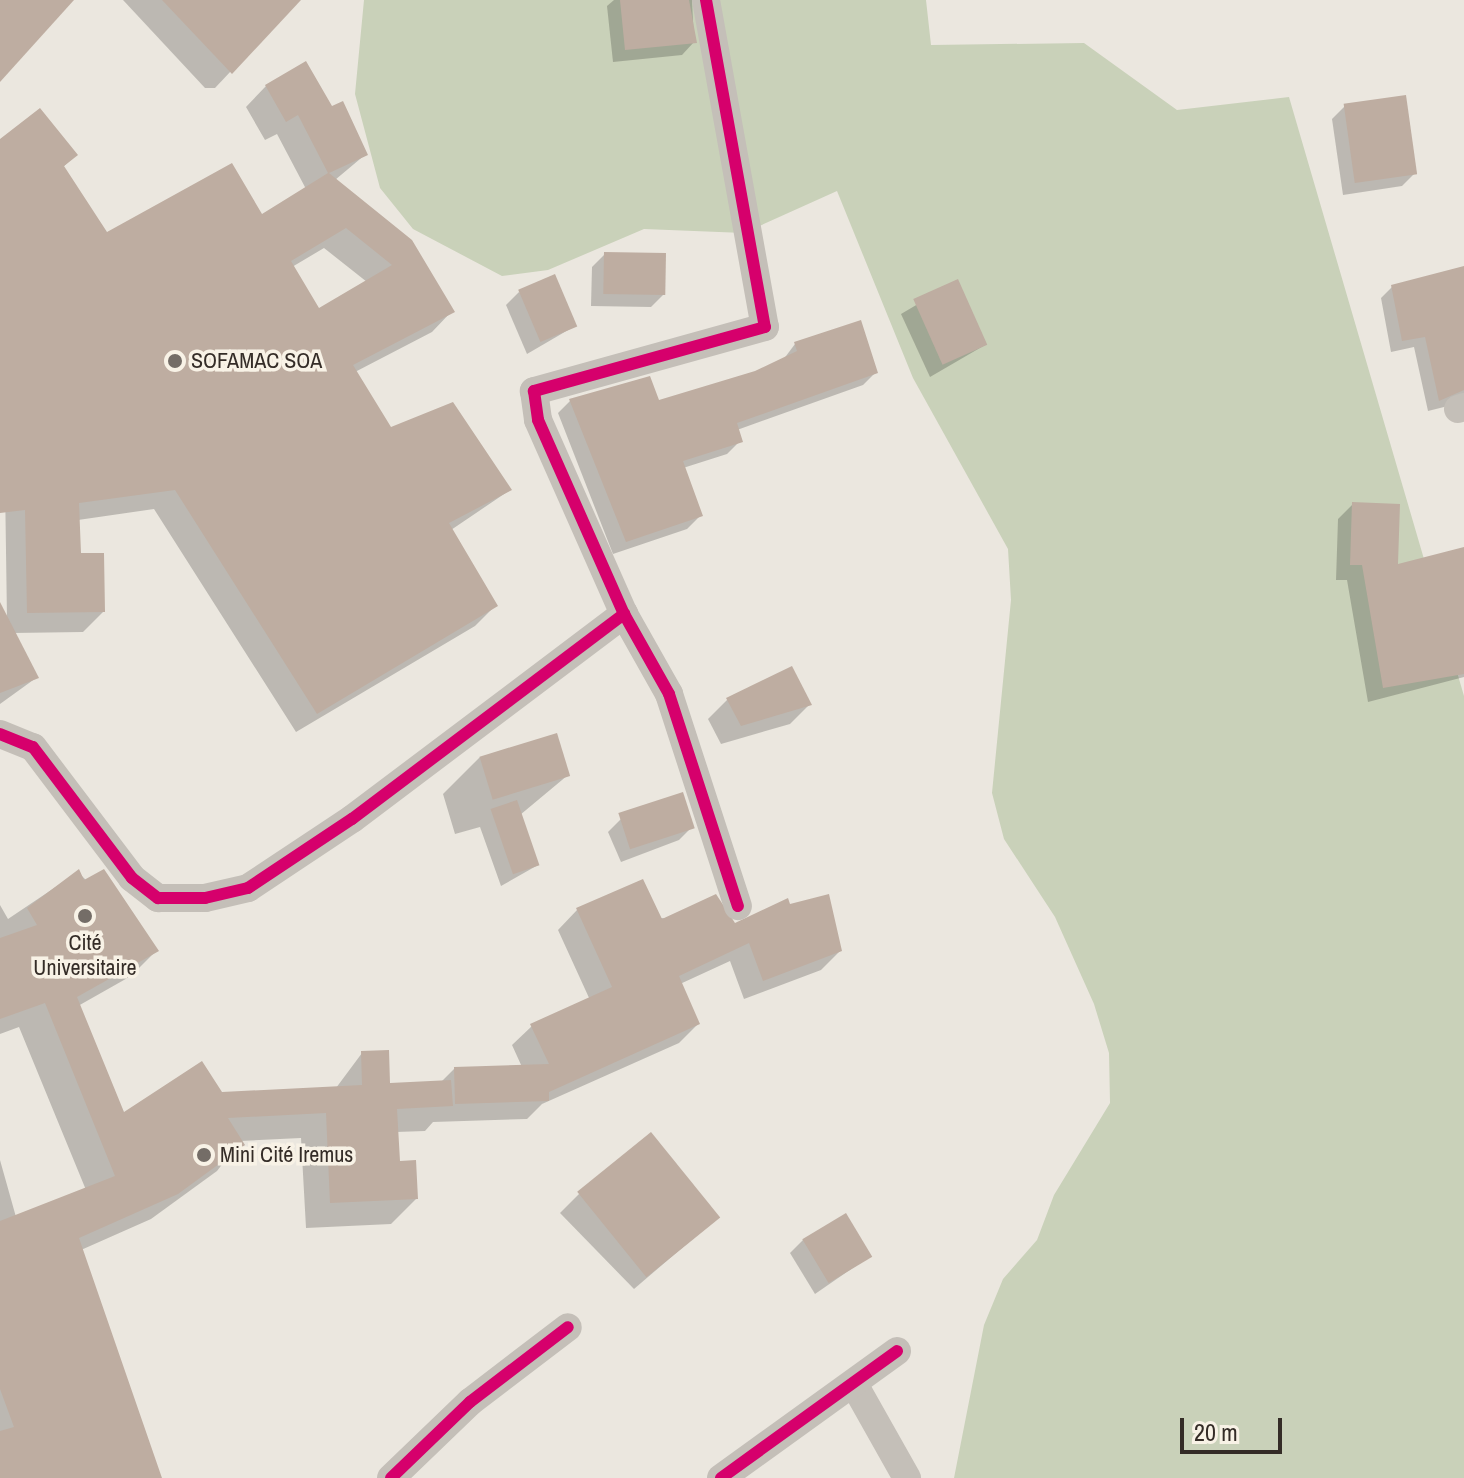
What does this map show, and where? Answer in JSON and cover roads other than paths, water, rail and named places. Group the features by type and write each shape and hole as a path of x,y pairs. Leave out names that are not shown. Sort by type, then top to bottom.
{"street":[{"path":"706,0 765,327 534,391 538,420 624,614 669,694 738,906"},
{"path":"0,734 33,747 132,878 158,898 205,898 248,888 352,819 624,614"},
{"path":"391,1478 470,1402 568,1327"},
{"path":"721,1478 897,1351"},
{"path":"854,1384 907,1478"}],"place":[{"name":"SOFAMAC SOA","path":"175,361"},
{"name":"Cité Universitaire","path":"85,916"},
{"name":"Mini Cité Iremus","path":"204,1155"}]}
